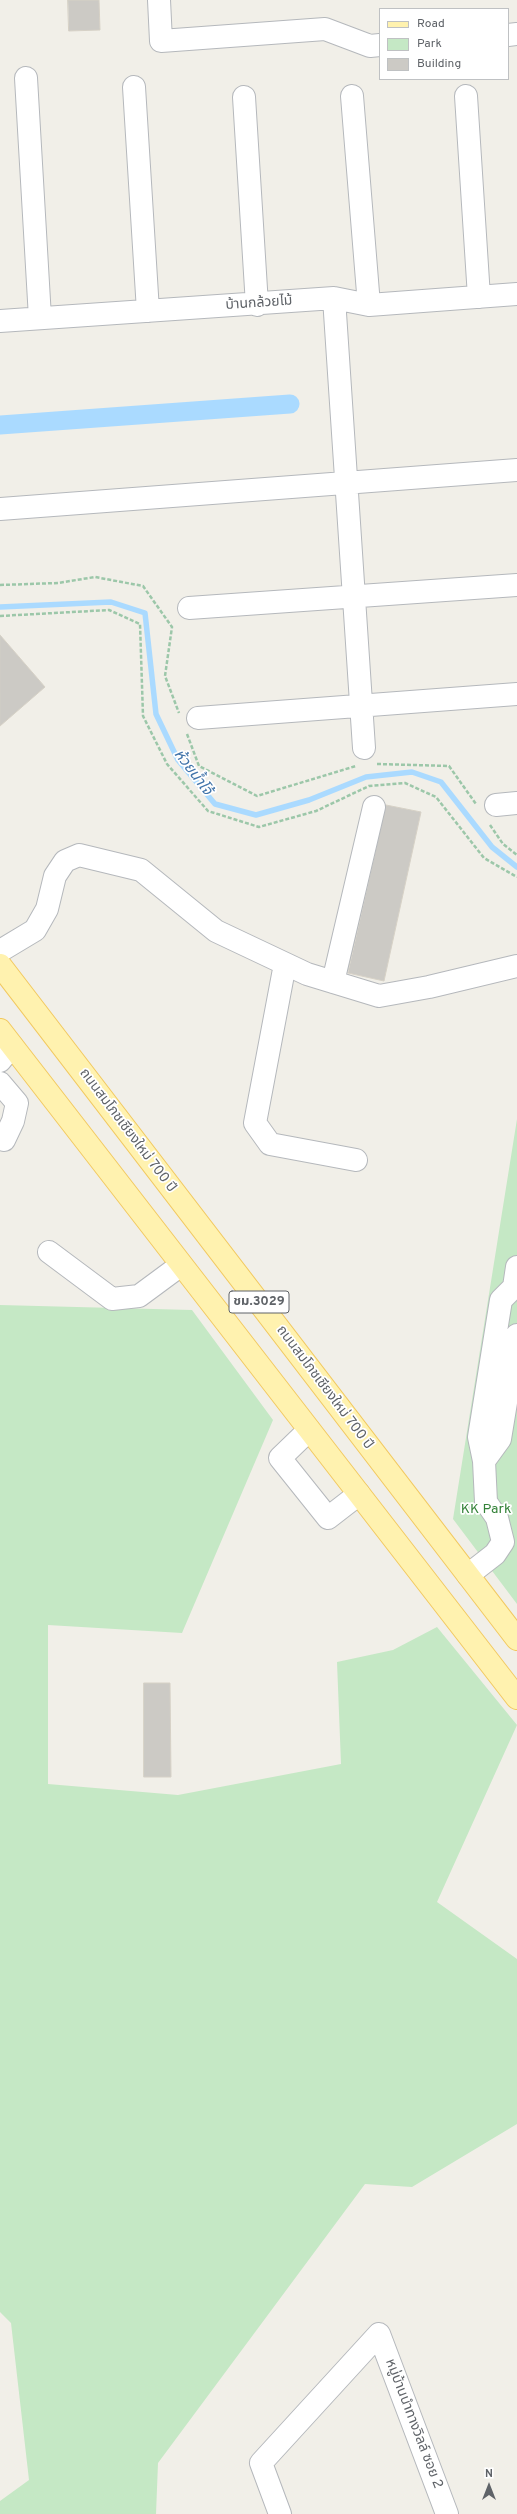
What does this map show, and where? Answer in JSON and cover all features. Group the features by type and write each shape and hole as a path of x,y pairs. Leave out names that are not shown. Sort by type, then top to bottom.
{"main road":[{"name":"ถนนสมโภชเชียงใหม่ 700 ปี","path":"0,965 517,1639"},
{"name":"ชม.3029","path":"4,1046 181,1265 517,1698"}],"street":[{"path":"159,0 161,41 326,29 370,46 379,45"},
{"path":"26,78 40,318"},
{"path":"134,87 148,311"},
{"path":"352,96 369,305"},
{"path":"466,96 479,297"},
{"path":"244,97 257,305"},
{"name":"บ้านกล้วยไม้","path":"0,321 257,305 334,298 369,305 517,294"},
{"path":"334,298 364,748"},
{"path":"0,509 346,481 517,470"},
{"path":"189,608 517,585"},
{"path":"198,718 517,694"},
{"path":"333,982 374,807"},
{"path":"0,951 35,930 47,910 55,876 65,861 79,855 141,870 216,931 308,974 379,996 429,988 517,966"},
{"path":"285,964 255,1123 270,1144 356,1160"},
{"path":"0,1083 17,1103 13,1120 4,1140"},
{"path":"49,1252 112,1299 139,1296 181,1265"},
{"path":"468,1575 495,1554 503,1542 497,1518 486,1502 484,1461 479,1437 501,1300 516,1282"},
{"path":"484,1461 500,1439 517,1335"},
{"path":"309,1430 280,1458 328,1518 358,1494"},
{"name":"หมู่บ้านนำทางวิลล์ ซอย 2","path":"280,2514 261,2463 378,2334 448,2514"}],"path":[{"path":"0,616 109,610 140,624 143,716 167,764 208,811 259,827 316,811 369,786 406,783 436,797 484,858 517,877"}],"green space":[{"name":"KK Park","path":"517,1119 517,1604 453,1519"},
{"path":"0,1305 192,1310 273,1420 182,1633 48,1625 48,1784 178,1795 341,1764 337,1662 393,1650 437,1627 517,1725 437,1902 517,1959 517,2124 412,2187 365,2184 158,2463 156,2514 0,2514 0,2501 29,2480 11,2323 0,2312"}],"building":[{"path":"68,0 99,0 100,30 69,31"},
{"path":"0,635 45,687 0,726"},
{"path":"386,805 421,812 384,981 348,973"},
{"path":"144,1683 170,1683 171,1777 144,1777"}],"waterway":[{"path":"0,425 290,404"},
{"name":"ห้วยน้ำโจ้","path":"0,607 111,602 145,613 156,714 178,760 215,804 256,815 309,800 366,777 412,772 441,782 492,847 517,867"}]}
